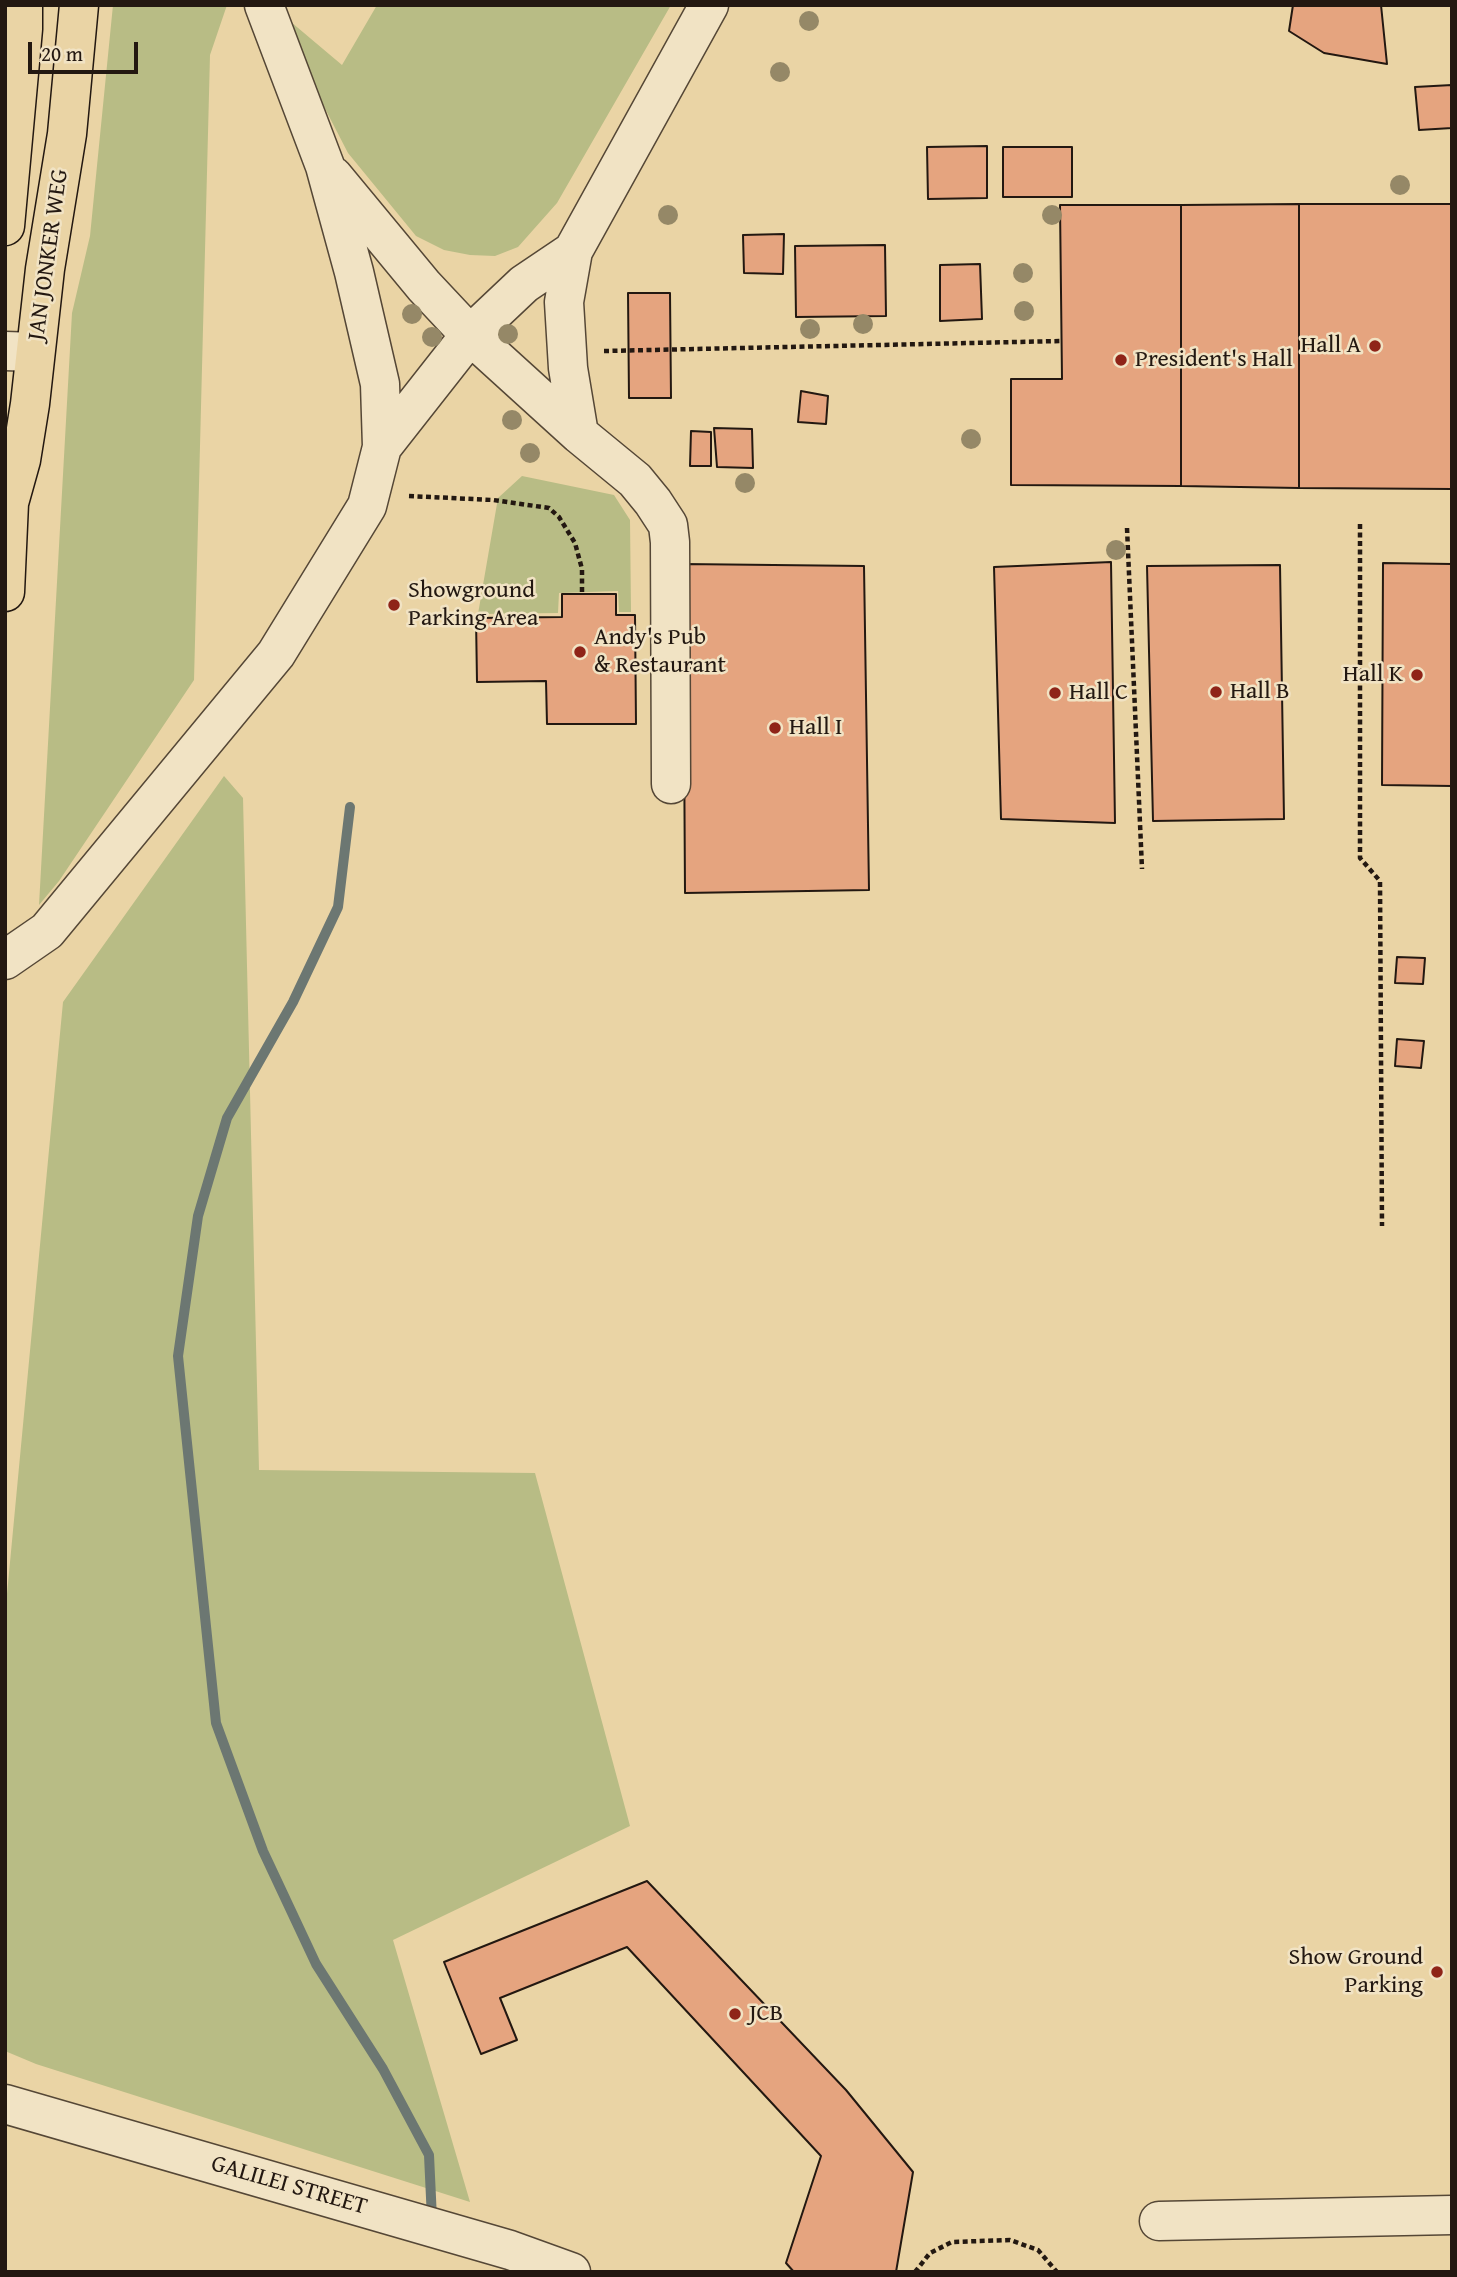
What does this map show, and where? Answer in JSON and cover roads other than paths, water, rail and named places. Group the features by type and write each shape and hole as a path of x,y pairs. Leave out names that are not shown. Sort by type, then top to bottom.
{"main road":[{"name":"JAN JONKER WEG","path":"5,226 23,5"},
{"name":"JAN JONKER WEG","path":"5,592 7,494 22,460 30,404 20,352 45,268 67,134 79,5"}],"street":[{"path":"5,960 47,931 276,654 367,506 370,496 382,447 380,384 354,272 325,166 264,5"},
{"path":"579,434 568,368 564,302 573,251 709,5"},
{"path":"325,166 424,286 470,335 579,434 635,480 668,525 671,784"},
{"path":"382,447 470,335 524,284 573,251"},
{"name":"GALILEI STREET","path":"5,2104 510,2250 571,2272"},
{"path":"1158,2221 1452,2215"}],"waterway":[{"path":"350,807 338,907 293,1002 227,1118 198,1216 178,1356 216,1723 263,1851 316,1964 383,2069 429,2155 432,2219"}],"place":[{"name":"Hall A","path":"1375,346"},
{"name":"President's Hall","path":"1121,360"},
{"name":"Showground Parking Area","path":"394,605"},
{"name":"Andy's Pub & Restaurant","path":"580,652"},
{"name":"Hall K","path":"1417,675"},
{"name":"Hall B","path":"1216,692"},
{"name":"Hall C","path":"1055,693"},
{"name":"Hall I","path":"775,728"},
{"name":"Show Ground Parking","path":"1437,1972"},
{"name":"JCB","path":"735,2014"}]}
